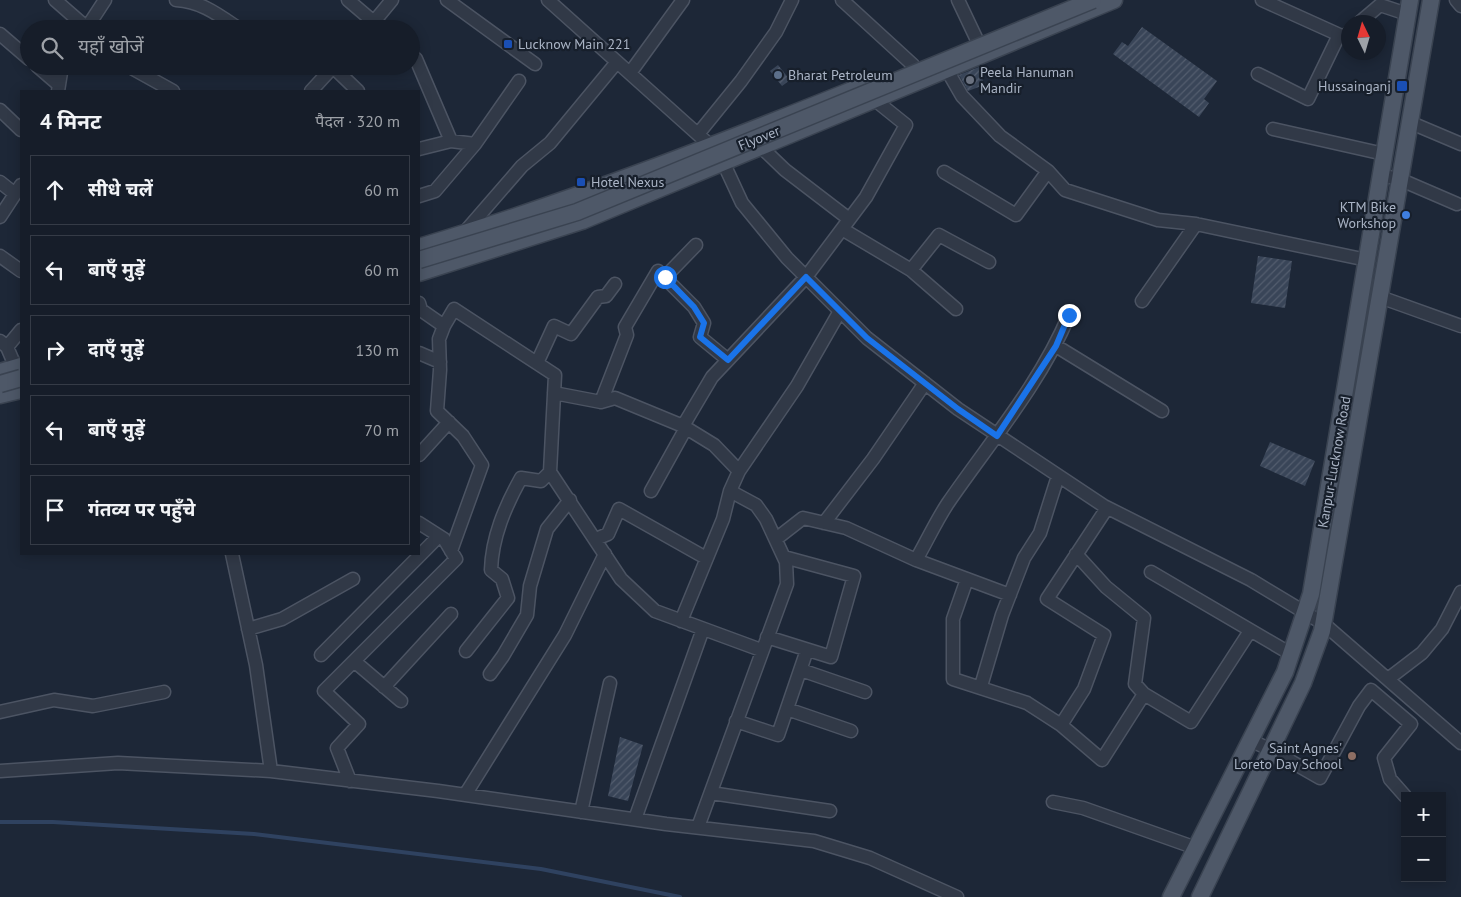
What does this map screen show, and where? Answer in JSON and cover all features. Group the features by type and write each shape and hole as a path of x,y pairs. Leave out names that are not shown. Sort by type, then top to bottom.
{"main road":[{"path":"420,247 712,147 1073,0"},
{"name":"Flyover","path":"420,260 577,212 1093,0"},
{"path":"420,274 582,221 1114,0"},
{"name":"Kanpur-Lucknow Road","path":"1200,897 1303,683 1324,624 1431,0"},
{"name":"Kanpur-Lucknow Road","path":"1171,897 1285,672 1306,613 1311,594 1368,260 1408,7"},
{"path":"0,372 20,371"},
{"path":"0,384 20,371"},
{"path":"0,395 20,390"},
{"path":"1339,428 1358,430"}],"street":[{"path":"55,0 78,20"},
{"path":"92,20 105,0"},
{"path":"176,0 191,1 213,10 227,20"},
{"path":"348,0 368,20"},
{"path":"379,20 392,0"},
{"path":"447,0 535,64"},
{"path":"548,0 712,147 723,162 742,203 787,258 867,338 997,436 1107,508 1251,580 1324,624 1460,738"},
{"path":"630,73 683,0"},
{"path":"698,134 741,81 776,32 792,0"},
{"path":"842,0 913,66 921,80"},
{"path":"958,0 977,40"},
{"path":"1262,0 1341,33"},
{"path":"1456,0 1461,6"},
{"path":"1368,15 1380,5 1408,7"},
{"path":"0,34 20,51"},
{"path":"1258,74 1308,99 1341,39"},
{"path":"464,233 522,166 550,143 618,62"},
{"path":"420,67 451,141"},
{"path":"947,70 962,96 1000,136 1048,171 1065,190 1158,220 1196,224 1368,260"},
{"path":"46,75 59,88"},
{"path":"59,88 61,75"},
{"path":"144,75 171,90"},
{"path":"312,90 326,75"},
{"path":"342,75 357,90"},
{"path":"420,196 435,191 475,144 519,81"},
{"path":"651,491 712,377 806,277 866,197 906,125 875,100"},
{"path":"0,110 20,129"},
{"path":"1409,122 1461,144"},
{"path":"1273,129 1384,154"},
{"path":"420,149 451,141 475,144"},
{"path":"762,146 785,170 846,224 911,270 956,309"},
{"path":"944,172 1016,216 1048,171"},
{"path":"1380,175 1399,180 1457,204"},
{"path":"0,182 18,190 0,217"},
{"path":"1142,301 1196,224"},
{"path":"911,270 938,235 989,262"},
{"path":"665,277 696,245"},
{"path":"0,256 20,270"},
{"path":"601,402 627,336 625,327 658,271 694,307 704,323 700,337 728,360"},
{"path":"537,363 554,326 571,334 598,297 606,296 614,284"},
{"path":"1380,298 1461,326"},
{"path":"420,306 421,310 444,326"},
{"path":"451,551 482,465 463,436 436,411 440,362 439,339 454,309 555,375 550,472 621,579 655,611 762,650"},
{"path":"681,621 723,519 730,491 739,471 797,386 840,311"},
{"path":"916,560 947,505 997,436 1056,346 1069,315"},
{"path":"20,331 3,344 20,371"},
{"path":"1056,346 1162,411"},
{"path":"420,353 440,362"},
{"path":"824,523 873,459 925,383"},
{"path":"554,393 601,402 615,398 684,427 714,445 739,471"},
{"path":"420,454 449,422"},
{"path":"466,651 508,598 502,579 491,570 492,548 510,498 521,478 541,482 550,472"},
{"path":"981,686 1010,595 1024,558 1040,533 1058,476"},
{"path":"698,828 766,637 787,584 784,557 756,505 730,491"},
{"path":"490,674 527,615 530,586 547,529 570,500"},
{"path":"1061,725 1084,688 1104,635 1047,599 1107,508"},
{"path":"596,539 608,534 619,509 706,558"},
{"path":"776,539 803,518 846,528 916,560 1010,595"},
{"path":"350,781 337,748 359,724 324,691 456,559 444,540 420,524"},
{"path":"321,655 439,536"},
{"path":"464,795 565,635 605,554"},
{"path":"1076,554 1106,587 1144,618 1135,684 1144,694 1191,722 1250,631"},
{"path":"232,555 256,665 271,771"},
{"path":"766,637 831,657 854,576 784,557"},
{"path":"1151,572 1291,654"},
{"path":"248,629 282,619 352,579"},
{"path":"966,579 953,620 953,679 981,686 1028,703 1061,725 1102,760 1144,694"},
{"path":"1388,679 1422,653 1442,628 1461,592"},
{"path":"384,687 452,614"},
{"path":"635,819 703,629"},
{"path":"736,721 778,735 807,650"},
{"path":"354,661 401,701"},
{"path":"800,670 865,692"},
{"path":"581,812 610,682"},
{"path":"1250,740 1320,778 1359,706 1371,690 1411,724 1384,758 1390,779 1401,792"},
{"path":"0,712 54,700 93,706 164,692"},
{"path":"787,709 851,731"},
{"path":"0,771 118,763 271,771 464,795 698,828 814,841 870,858 957,897"},
{"path":"710,793 830,811"},
{"path":"1053,802 1083,808 1196,848"}],"building":[{"path":"1142,27 1217,81 1204,99 1209,103 1199,117 1113,54 1122,42 1128,46"},
{"path":"778,65 790,80 782,86 770,71"},
{"name":"Peela Hanuman Mandir","path":"979,67 984,85 968,91 959,75"},
{"path":"1258,256 1292,261 1285,308 1251,303"},
{"path":"1270,442 1315,461 1305,486 1260,466"},
{"path":"620,737 643,745 628,801 608,796"}],"waterway":[{"path":"0,822 53,822 254,834 541,869 680,897"}],"place":[{"name":"Lucknow Main 221","path":"508,44"},
{"name":"Bharat Petroleum","path":"778,75"},
{"name":"Peela Hanuman Mandir","path":"970,80"},
{"name":"Hussainganj","path":"1402,86"},
{"name":"Hotel Nexus","path":"581,182"},
{"name":"KTM Bike Workshop","path":"1406,215"},
{"name":"Saint Agnes' Loreto Day School","path":"1352,756"}],"route":[{"path":"665,277 694,307 704,323 700,337 728,360 806,277 867,338 958,409 997,436 1056,346 1069,315"}]}
